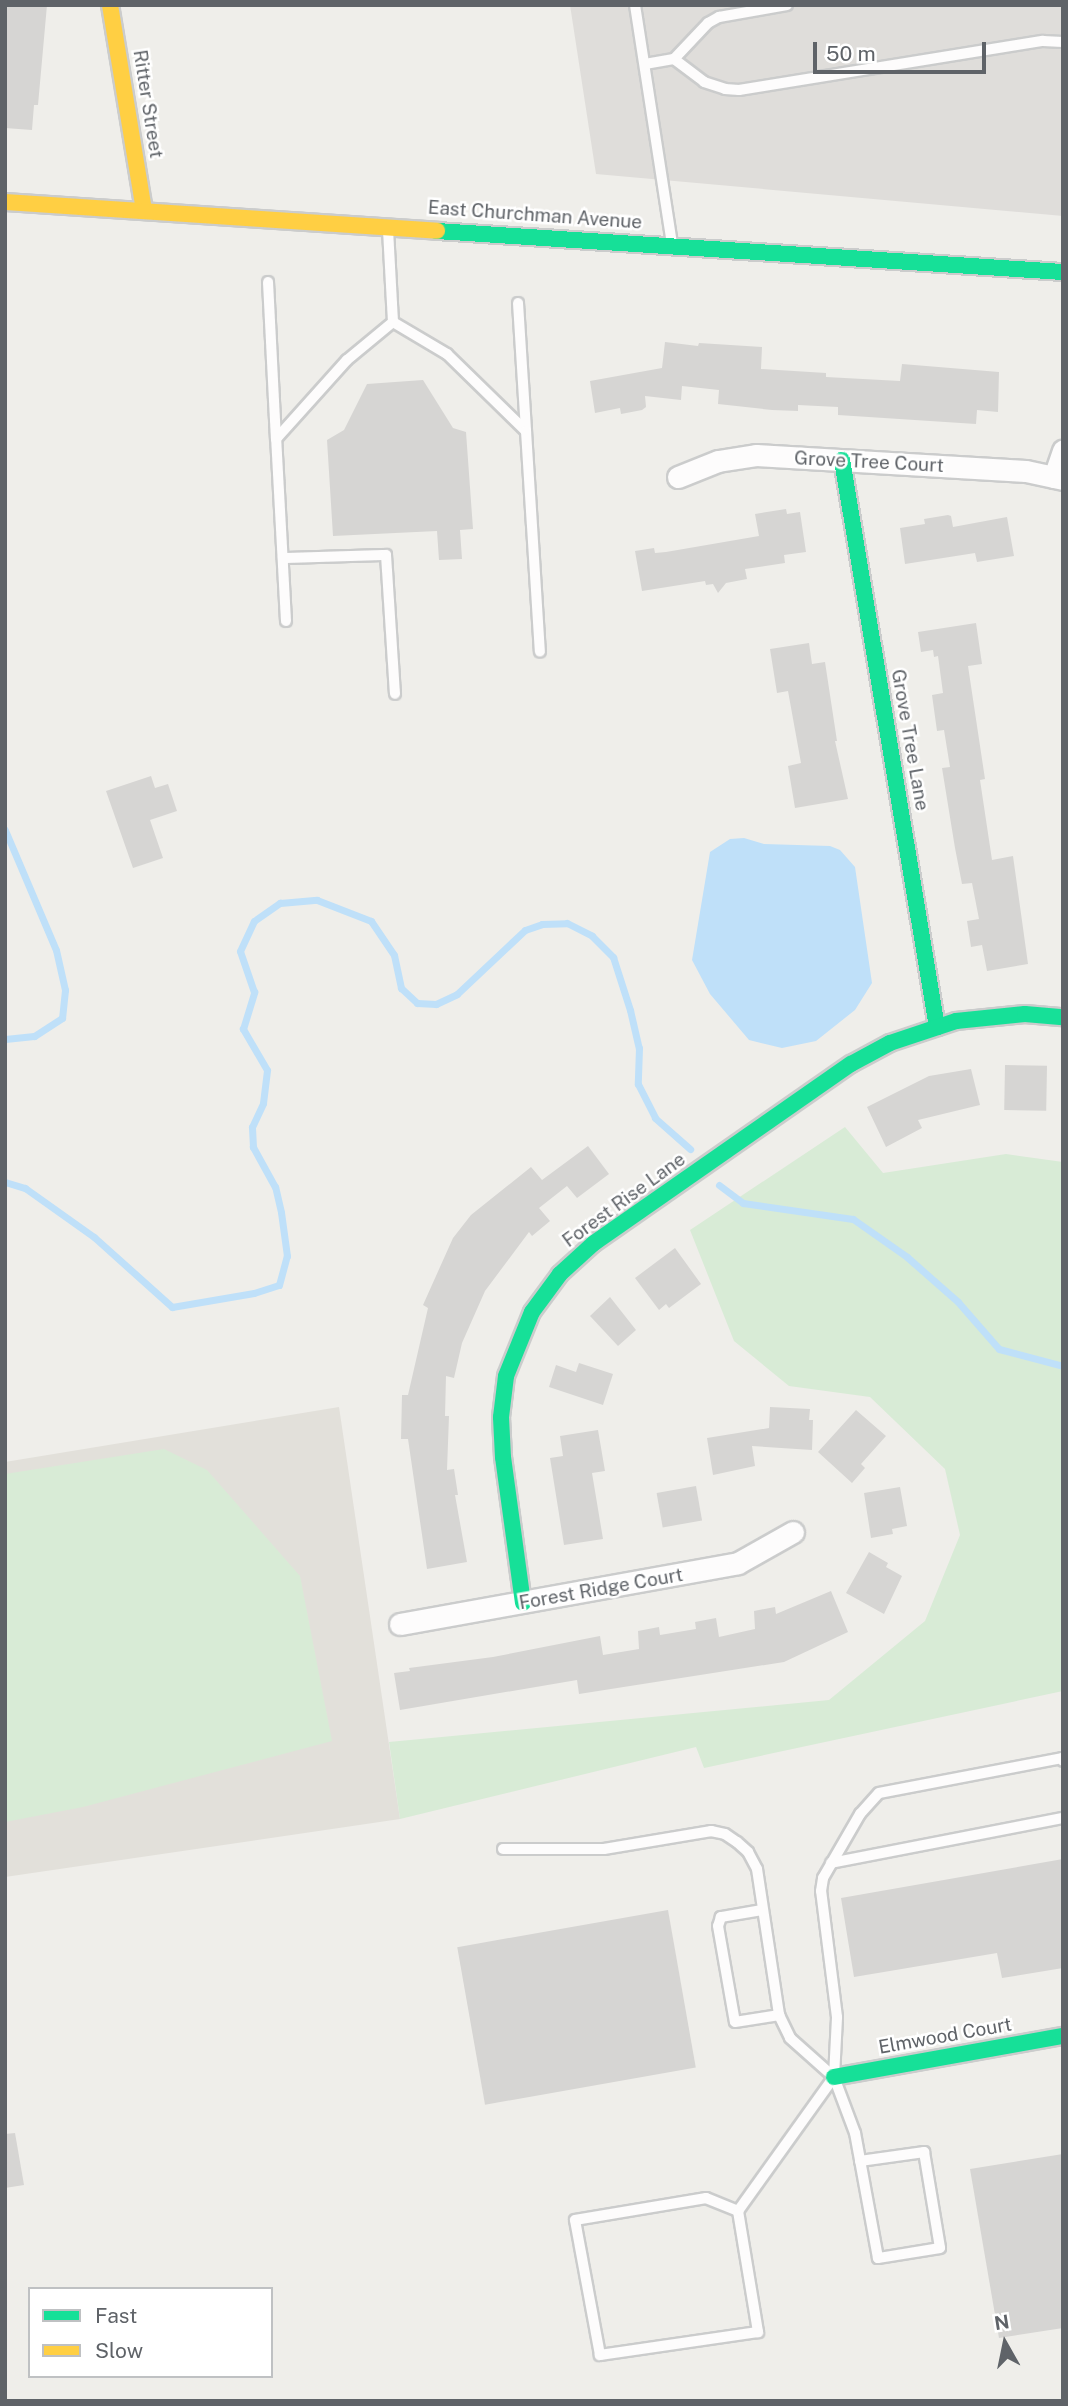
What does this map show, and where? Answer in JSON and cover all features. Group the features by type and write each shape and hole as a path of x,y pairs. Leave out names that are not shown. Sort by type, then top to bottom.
{"street":[{"name":"Ritter Street","path":"110,5 144,210"},
{"name":"East Churchman Avenue","path":"5,202 1063,272"},
{"path":"1058,478 1063,451"},
{"name":"Grove Tree Court","path":"678,477 718,461 756,455 1026,471 1058,478"},
{"name":"Grove Tree Lane","path":"842,460 937,1027"},
{"name":"Forest Rise Lane","path":"523,1603 503,1457 501,1417 506,1376 532,1311 560,1274 594,1243 851,1064 890,1043 937,1027 990,1016 1063,1017"},
{"name":"Forest Ridge Court","path":"400,1624 738,1563 793,1532"},
{"name":"Elmwood Court","path":"834,2077 1063,2036"}],"lane":[{"path":"635,5 672,246"},
{"path":"645,64 674,60 708,23 719,17 787,5"},
{"path":"674,60 704,82 725,89 739,90 1043,41 1063,42"},
{"path":"388,227 393,322"},
{"path":"268,282 286,621"},
{"path":"518,303 540,652"},
{"path":"393,322 447,354 526,431"},
{"path":"276,439 347,360 393,322"},
{"path":"283,558 386,555 395,694"},
{"path":"860,2161 924,2152 940,2248 878,2258 860,2161 855,2133 834,2077 837,2017 821,1891 823,1878 860,1814 880,1793 1062,1758 1063,1761"},
{"path":"831,1863 1063,1818"},
{"path":"503,1849 604,1849 711,1831 725,1834 748,1852 754,1861 779,2015 790,2038 834,2077"},
{"path":"762,1910 721,1917 718,1926 735,2022 779,2015"},
{"path":"738,2211 706,2198 575,2220 600,2355 758,2332 738,2211 834,2077"}],"shaded area":[{"path":"570,5 1063,5 1063,216 596,174"},
{"path":"339,1407 400,1819 5,1877 5,1462"}],"green space":[{"path":"845,1127 883,1173 1006,1154 1063,1162 1063,1691 704,1768 696,1747 400,1819 389,1742 829,1700 925,1621 960,1535 945,1469 870,1397 789,1386 734,1341 690,1230"},
{"path":"164,1449 207,1470 300,1576 332,1741 83,1807 5,1822 5,1474"}],"water":[{"path":"744,838 764,844 830,846 840,850 855,867 872,983 855,1010 816,1041 782,1048 749,1040 710,994 692,960 710,852 730,839"}],"building":[{"path":"5,5 47,5 38,105 34,105 32,130 5,128"},
{"path":"665,342 698,346 699,343 762,347 761,369 826,373 826,377 900,381 902,364 999,372 998,412 977,410 976,424 838,415 838,407 798,405 798,411 772,410 718,404 719,390 682,386 681,400 645,396 646,407 642,410 621,414 620,408 595,413 590,381 662,368"},
{"path":"423,380 453,428 466,432 473,529 460,530 462,559 439,560 437,531 333,536 327,440 344,430 367,384"},
{"path":"786,509 787,514 800,512 806,552 784,555 785,563 745,569 747,579 726,583 718,593 713,584 706,585 705,581 642,591 635,551 654,548 655,553 666,552 759,536 755,514"},
{"path":"951,516 953,527 1007,517 1014,556 977,562 975,553 905,564 900,528 925,524 924,519"},
{"path":"976,623 982,664 968,666 985,779 980,780 992,860 1013,856 1028,964 987,971 982,945 971,947 967,921 979,919 972,883 962,884 942,768 950,767 944,730 937,731 932,695 943,693 938,656 934,657 933,650 921,652 918,632"},
{"path":"809,643 812,664 825,662 835,741 848,799 795,808 788,766 801,763 788,691 777,693 770,649"},
{"path":"151,776 155,788 168,784 177,811 150,820 163,858 133,868 106,791"},
{"path":"1005,1065 1047,1066 1046,1111 1004,1110"},
{"path":"971,1069 980,1105 918,1120 922,1128 886,1147 867,1107 929,1076"},
{"path":"588,1146 609,1174 577,1198 567,1186 539,1208 550,1221 532,1236 529,1232 485,1291 462,1343 454,1378 446,1376 445,1416 449,1416 447,1470 454,1469 458,1495 455,1495 467,1562 427,1569 408,1439 401,1439 402,1395 408,1395 428,1308 423,1305 453,1238 471,1215 531,1167 542,1180"},
{"path":"675,1248 701,1284 669,1308 666,1304 659,1310 635,1278"},
{"path":"610,1297 636,1330 618,1346 590,1316"},
{"path":"579,1363 613,1374 603,1405 549,1387 556,1365 576,1372"},
{"path":"770,1407 810,1409 809,1420 813,1420 812,1450 752,1446 755,1466 713,1475 707,1438 769,1428"},
{"path":"856,1410 886,1436 861,1464 865,1468 852,1483 818,1452"},
{"path":"598,1430 605,1471 592,1473 603,1539 564,1545 550,1458 563,1456 560,1436"},
{"path":"696,1486 702,1520 663,1527 657,1493"},
{"path":"900,1487 907,1526 892,1529 893,1534 871,1538 864,1493"},
{"path":"869,1552 888,1563 886,1567 902,1576 884,1614 846,1593"},
{"path":"831,1591 848,1632 784,1662 579,1694 577,1680 400,1710 394,1673 410,1671 409,1668 493,1657 600,1636 603,1655 639,1649 638,1631 659,1627 660,1635 696,1629 695,1622 716,1618 719,1637 755,1629 754,1611 775,1607 776,1614"},
{"path":"1063,1859 1063,1968 1002,1978 997,1953 854,1977 841,1898"},
{"path":"668,1910 696,2068 485,2105 457,1947"},
{"path":"15,2133 24,2185 5,2188 5,2134"},
{"path":"1063,2154 1063,2328 999,2338 970,2169"}],"waterway":[{"path":"5,830 56,950 65,990 62,1018 34,1036 5,1039"},
{"path":"5,1182 25,1188 94,1237 172,1307 254,1293 279,1285 287,1256 281,1212 275,1187 253,1147 252,1127 263,1103 267,1070 243,1029 254,992 240,951 254,921 280,903 317,900 371,921 394,955 401,988 417,1003 436,1004 457,994 525,930 542,924 567,923 592,936 613,957 630,1010 639,1048 638,1084 655,1118 690,1149"},
{"path":"719,1185 743,1203 853,1219 907,1257 958,1302 999,1349 1063,1366"}],"traffic: fast":[{"path":"437,231 1063,272"},
{"path":"842,460 937,1027"},
{"path":"523,1603 503,1457 501,1417 506,1376 532,1312 560,1274 594,1243 851,1064 890,1043 956,1021 1025,1014 1063,1017"},
{"path":"834,2077 1063,2036"}],"traffic: slow":[{"path":"110,5 144,210"},
{"path":"5,202 437,231"}]}
